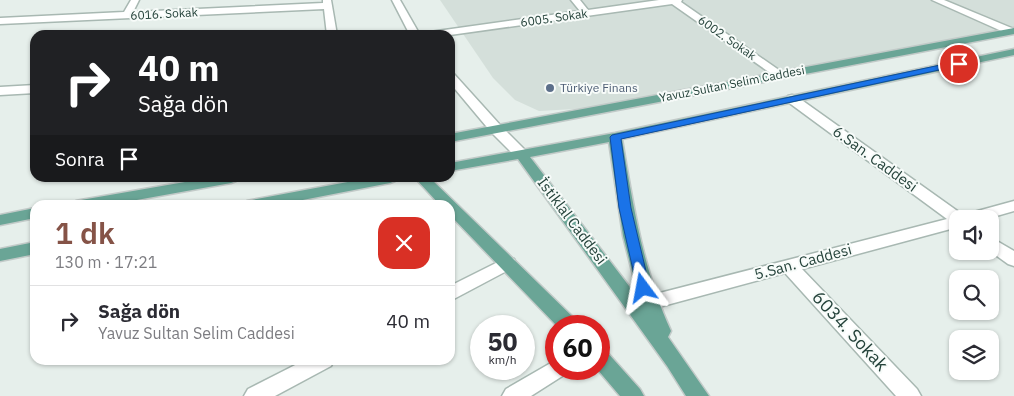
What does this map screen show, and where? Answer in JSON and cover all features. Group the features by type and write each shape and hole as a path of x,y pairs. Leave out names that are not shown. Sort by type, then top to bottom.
{"main road":[{"name":"Yavuz Sultan Selim Caddesi","path":"455,137 1012,31"},
{"name":"Yavuz Sultan Selim Caddesi","path":"455,166 615,137 1014,52"},
{"name":"İstiklal Caddesi","path":"615,137 625,208 640,274 648,303 674,360"},
{"name":"İstiklal Caddesi","path":"522,155 674,360 698,396"},
{"path":"109,200 209,182"},
{"path":"278,200 370,182"},
{"path":"426,182 444,200"},
{"path":"455,211 558,315"},
{"path":"0,220 30,214"},
{"path":"0,255 30,249"},
{"path":"610,370 634,396"}],"street":[{"path":"126,16 135,0"},
{"path":"396,0 412,30"},
{"path":"576,0 587,14"},
{"path":"936,0 1012,31"},
{"name":"6005. Sokak","path":"455,32 676,1"},
{"name":"6002. Sokak","path":"676,1 780,75"},
{"path":"327,3 331,30"},
{"name":"6016. Sokak","path":"0,21 126,16 327,3"},
{"path":"455,82 496,129 522,155"},
{"path":"0,91 30,89"},
{"name":"6.San. Caddesi","path":"792,99 949,213"},
{"path":"999,210 1014,206"},
{"name":"5.San. Caddesi","path":"648,303 949,222"},
{"path":"999,249 1014,260"},
{"path":"455,291 508,263"},
{"name":"6034. Sokak","path":"789,266 910,396"},
{"path":"255,396 314,365"},
{"path":"513,396 545,376"}],"shaded area":[{"path":"440,0 1014,0 1014,28 593,108 539,111 515,100 493,78"}],"place":[{"name":"Türkiye Finans","path":"550,88"}],"route":[{"path":"643,288 625,208 615,137 959,64"}]}
